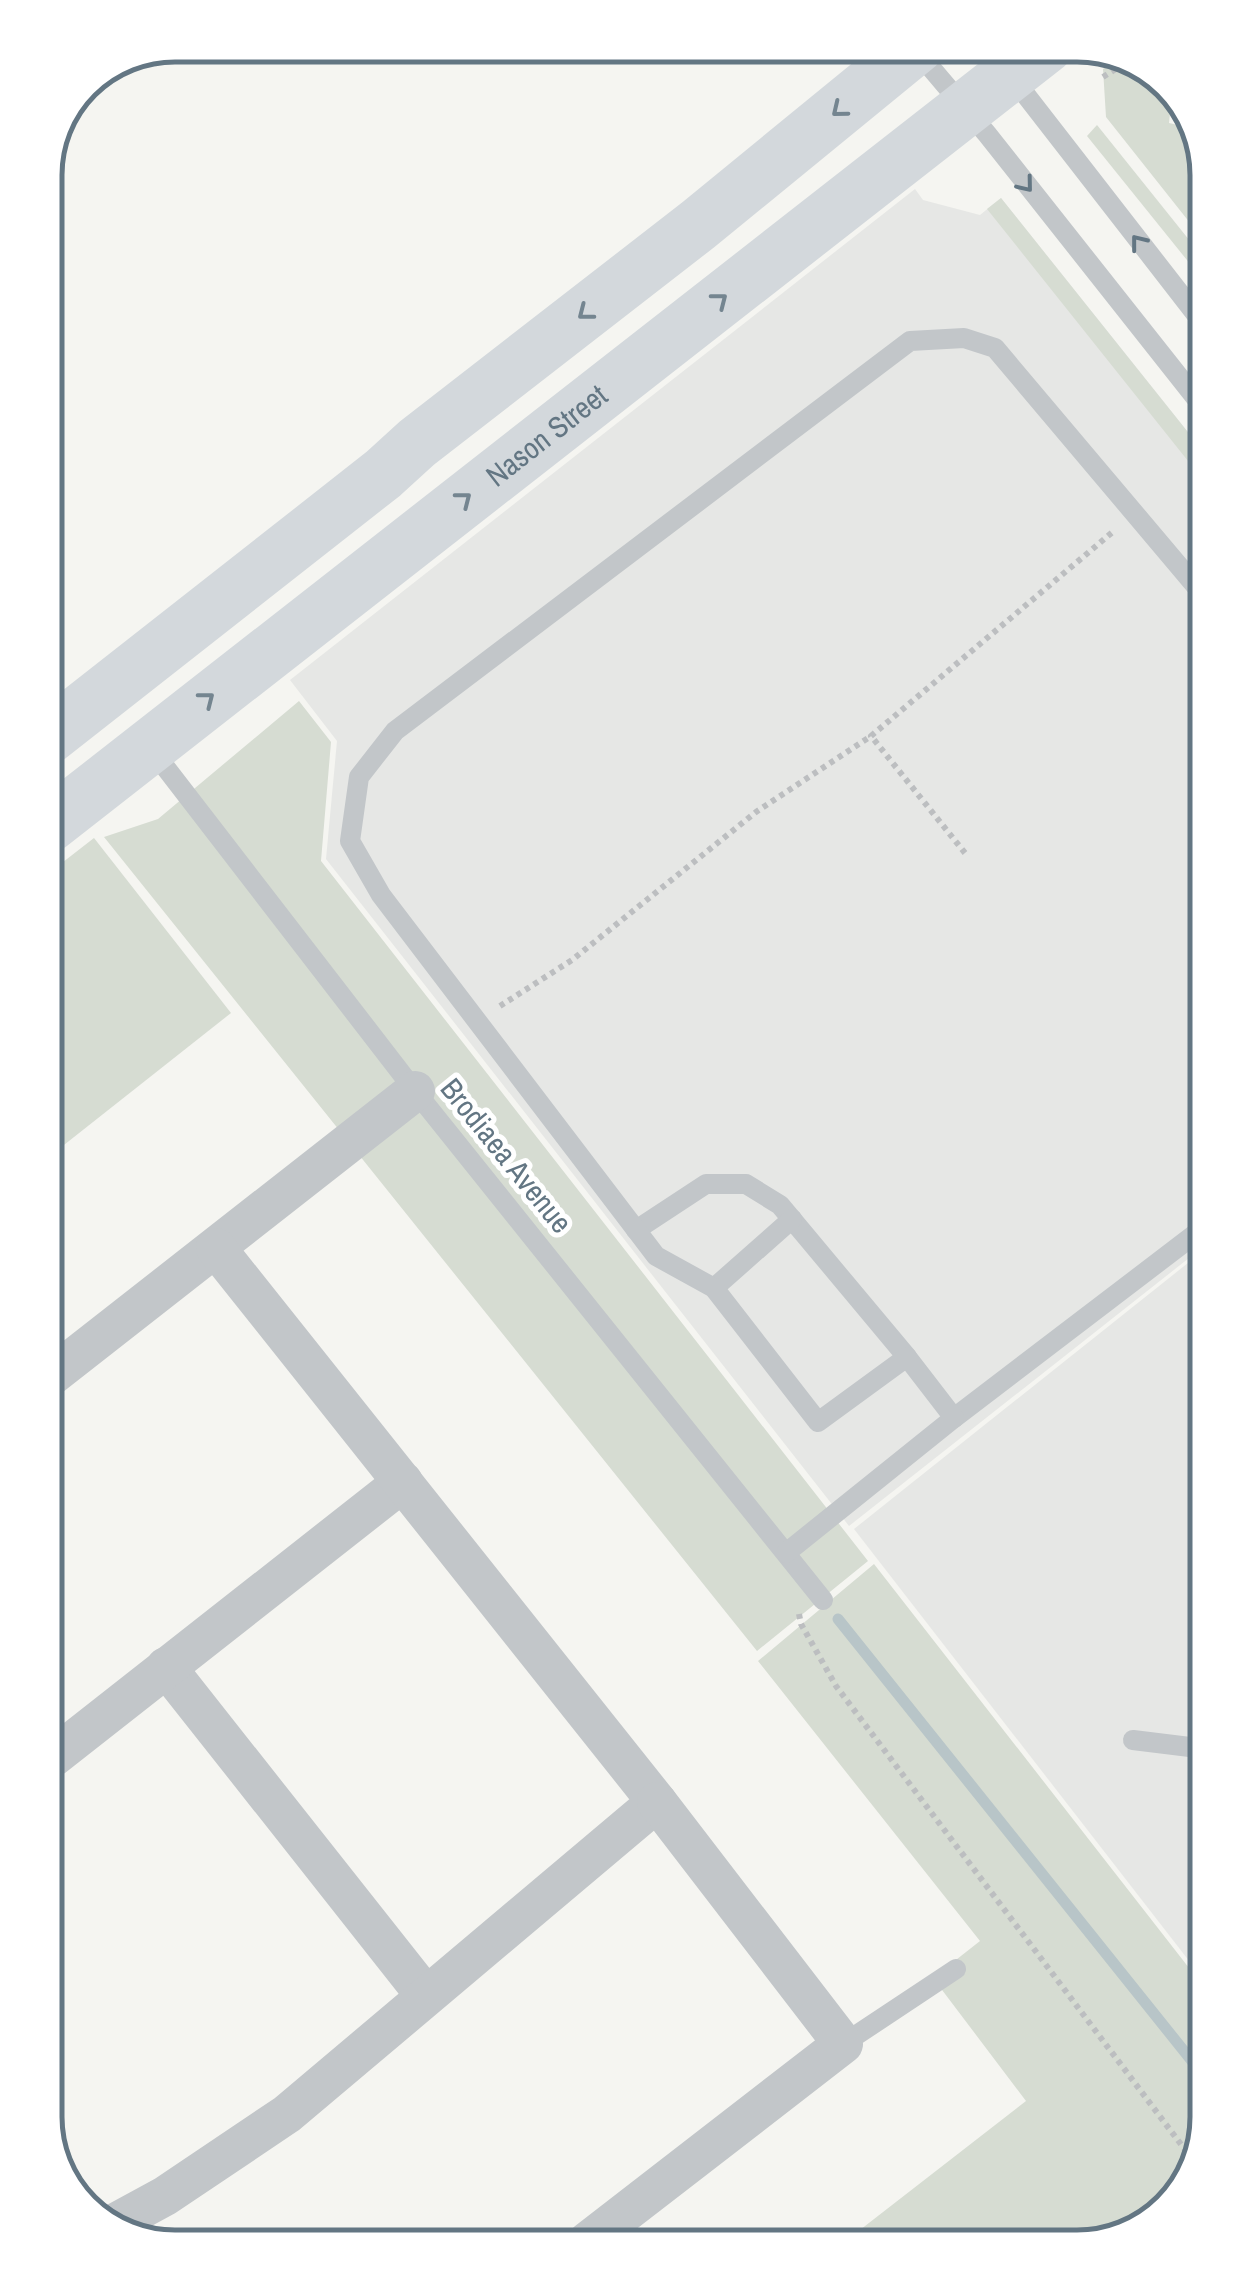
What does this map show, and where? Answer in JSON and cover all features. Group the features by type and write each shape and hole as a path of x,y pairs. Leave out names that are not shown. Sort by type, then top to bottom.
{"main road":[{"path":"63,725 383,474 417,443 698,226 897,63"},
{"name":"Nason Street","path":"63,813 964,110 1007,63"},
{"path":"148,745 150,697 379,516 383,474"}],"street":[{"path":"62,1367 415,1090"},
{"path":"216,1248 657,1802 843,2044 603,2229"},
{"path":"62,1750 402,1482"},
{"path":"166,1668 426,1996"},
{"path":"125,2218 165,2196 287,2114 657,1802"}],"lane":[{"path":"928,63 1190,391"},
{"path":"1020,63 1190,305"},
{"path":"906,1357 818,1422 714,1288 656,1256 381,895 350,841 358,777 395,731 910,341 964,338 995,348 1190,580"},
{"name":"Brodiaea Avenue","path":"148,745 415,1090 823,1600"},
{"path":"636,1230 706,1184 746,1184 780,1205 954,1418"},
{"path":"714,1288 792,1220"},
{"path":"786,1553 954,1418 1190,1238"},
{"path":"1133,1740 1190,1747"},
{"path":"843,2044 956,1970"}],"path":[{"path":"1104,77 1116,69"},
{"path":"477,1021 572,960 756,812 870,736 1135,514"},
{"path":"870,736 964,853"},
{"path":"786,1553 801,1624 836,1686 1186,2150"}],"shaded area":[{"path":"1114,68 1140,82 1167,107 1169,123 1178,125 1188,153 1190,223 1106,117 1103,69"},
{"path":"1097,125 1190,241 1190,264 1087,136"},
{"path":"915,189 923,200 980,215 1001,198 1190,435 1190,1257 849,1526 326,859 337,741 290,680"},
{"path":"1001,198 1190,435 1190,463 987,209"},
{"path":"299,701 331,742 321,861 868,1561 757,1651 104,837 158,819"},
{"path":"94,838 231,1013 62,1146 63,862"},
{"path":"1190,1261 1190,1962 854,1529"},
{"path":"874,1564 1190,1969 1190,2131 1179,2167 1152,2202 1121,2221 1078,2230 860,2230 1026,2101 933,1978 980,1941 758,1661"}],"waterway":[{"path":"838,1619 1190,2059"}]}
